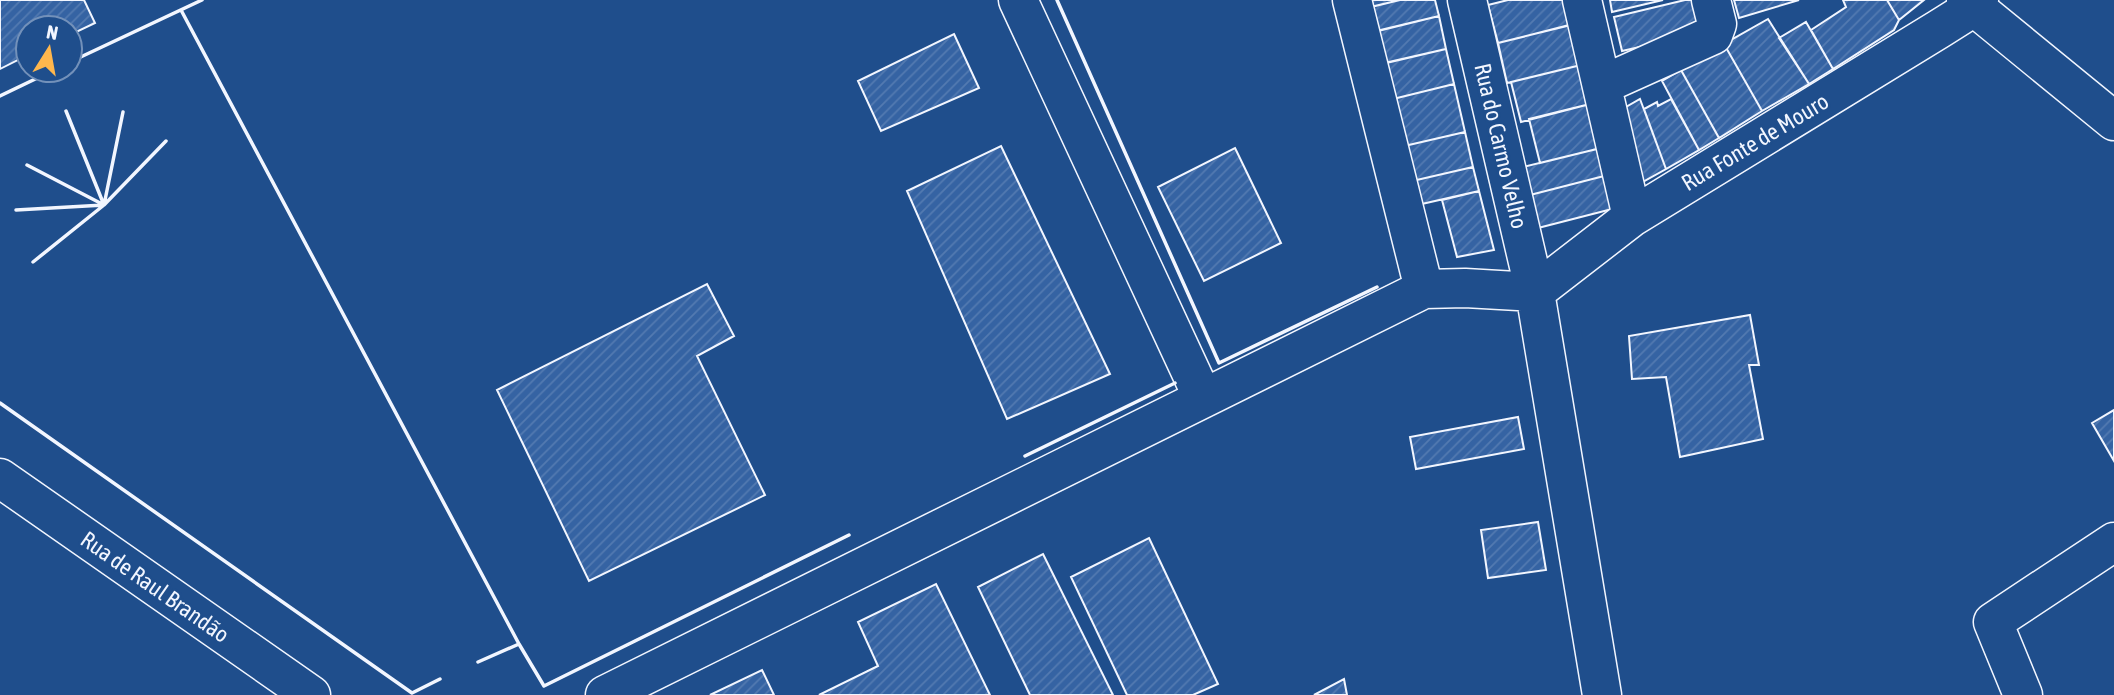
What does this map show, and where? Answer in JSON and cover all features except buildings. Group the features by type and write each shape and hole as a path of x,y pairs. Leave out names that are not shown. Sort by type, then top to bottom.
{"street":[{"path":"1018,0 1203,398"},
{"path":"1352,0 1424,289"},
{"name":"Rua do Carmo Velho","path":"1467,0 1535,292 1602,695"},
{"path":"1582,0 1632,217"},
{"path":"1602,85 1713,35 1717,24 1711,0"},
{"path":"1973,2 2114,121"},
{"name":"Rua Fonte de Mouro","path":"1535,292 1632,217 1973,2"},
{"path":"605,695 1424,289 1465,288 1535,292"},
{"name":"Rua de Raul Brandão","path":"0,478 311,695"},
{"path":"2023,695 1993,622 2114,542"}],"wall":[{"path":"84,55 202,0"},
{"path":"1057,0 1219,363 1377,287"},
{"path":"181,10 519,644 478,662"},
{"path":"0,96 25,84"},
{"path":"27,165 104,205 66,111"},
{"path":"16,210 104,205 123,112"},
{"path":"33,262 104,205 166,141"},
{"path":"1025,456 1175,383"},
{"path":"0,403 412,693 440,679"},
{"path":"519,644 544,686 849,535"}]}
